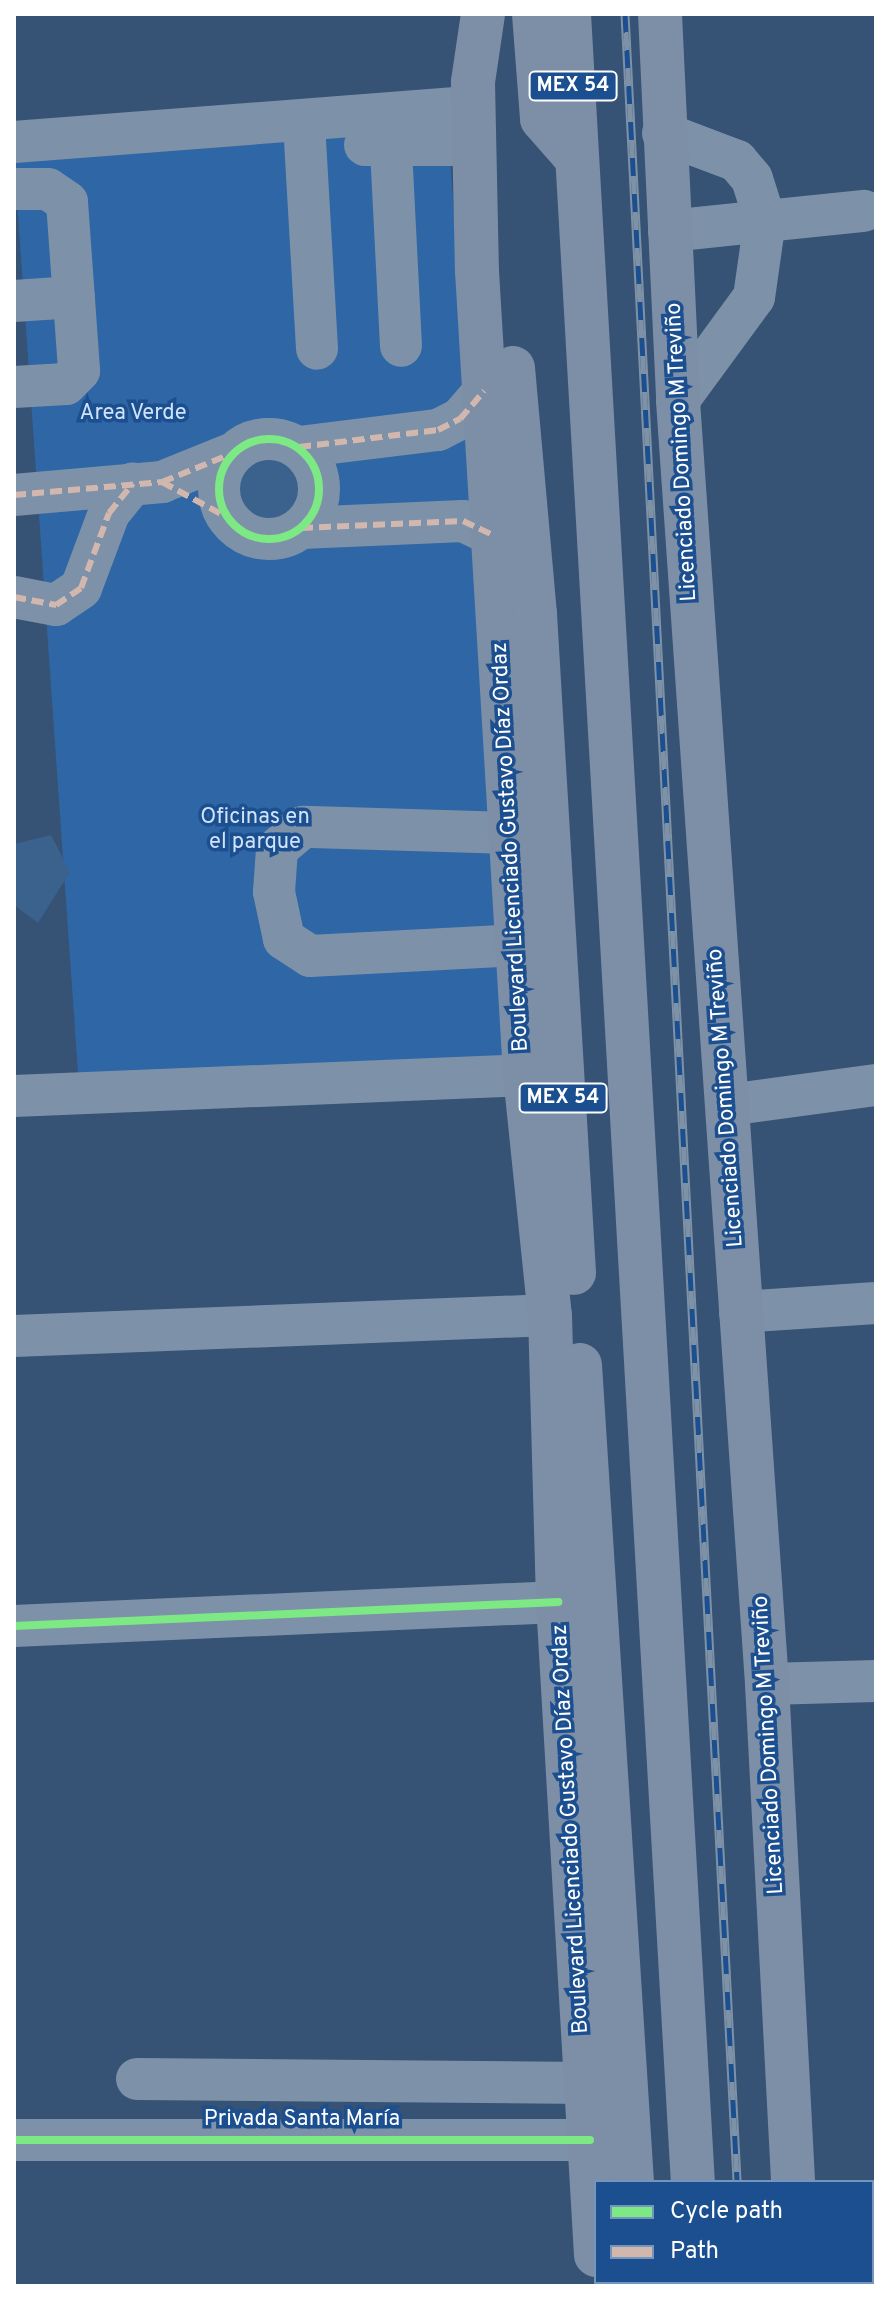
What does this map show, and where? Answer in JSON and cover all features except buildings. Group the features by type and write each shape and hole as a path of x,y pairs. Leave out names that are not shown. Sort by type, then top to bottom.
{"main road":[{"name":"Boulevard Licenciado Gustavo Díaz Ordaz","path":"483,14 473,126 491,534 525,1075 550,1315 558,1602 594,2217"},
{"name":"Boulevard Licenciado Gustavo Díaz Ordaz","path":"490,14 535,614 632,2180"},
{"path":"534,14 542,119 577,159"},
{"name":"MEX 54","path":"569,14 693,2180"},
{"name":"Licenciado Domingo M Treviño","path":"660,14 663,133 678,401 767,1684 793,2180"}],"street":[{"path":"22,140 304,123 473,126"},
{"path":"304,123 391,149 473,126"},
{"path":"304,123 317,349"},
{"path":"663,133 737,161 752,179 765,220 754,297 678,401"},
{"path":"391,149 401,346"},
{"path":"14,189 48,189 67,202 74,297 74,379 14,387"},
{"path":"669,231 864,211"},
{"path":"14,301 74,297"},
{"path":"14,495 148,482 231,454 262,439 299,447 438,430 460,419 484,391"},
{"path":"299,447 319,490 301,528"},
{"path":"226,517 219,481 231,454"},
{"path":"148,482 226,517 253,537 271,540 301,528 463,521 491,534"},
{"path":"14,597 56,605 81,588 109,513 148,482"},
{"path":"510,833 303,827 277,849 274,892 284,939 310,956 517,945"},
{"path":"14,1096 525,1075"},
{"path":"728,1105 876,1085"},
{"path":"740,1312 876,1303"},
{"path":"14,1336 550,1315"},
{"path":"14,1626 558,1602"},
{"path":"767,1684 876,1681"},
{"path":"137,2079 587,2083"},
{"name":"Privada Santa María","path":"14,2140 590,2140"}],"green space":[{"name":"Oficinas en el parque","path":"448,128 513,1059 79,1089 14,158"}],"shaded area":[{"path":"270,460 282,462 292,469 299,479 299,503 292,513 282,520 270,522 258,520 248,513 241,503 239,491 241,479 248,469 258,462"},
{"path":"51,835 70,872 38,923 14,905 14,844"}],"railway":[{"path":"625,14 737,2180"}],"marked path":[{"path":"299,447 438,430 460,419 484,391"},
{"path":"14,495 162,482 228,455"},
{"path":"162,482 225,516"},
{"path":"14,597 56,605 81,588 109,513 133,483"},
{"path":"301,528 463,521 491,534"}],"cycle path":[{"path":"269,439 288,442 305,453 316,470 319,489 316,508 305,525 288,536 269,539 250,536 233,525 222,508 219,489 222,470 233,453 250,442 269,439"},
{"path":"14,1626 558,1602"},
{"path":"14,2140 590,2140"}],"park label":[{"name":"Area Verde","path":"133,414"}]}
